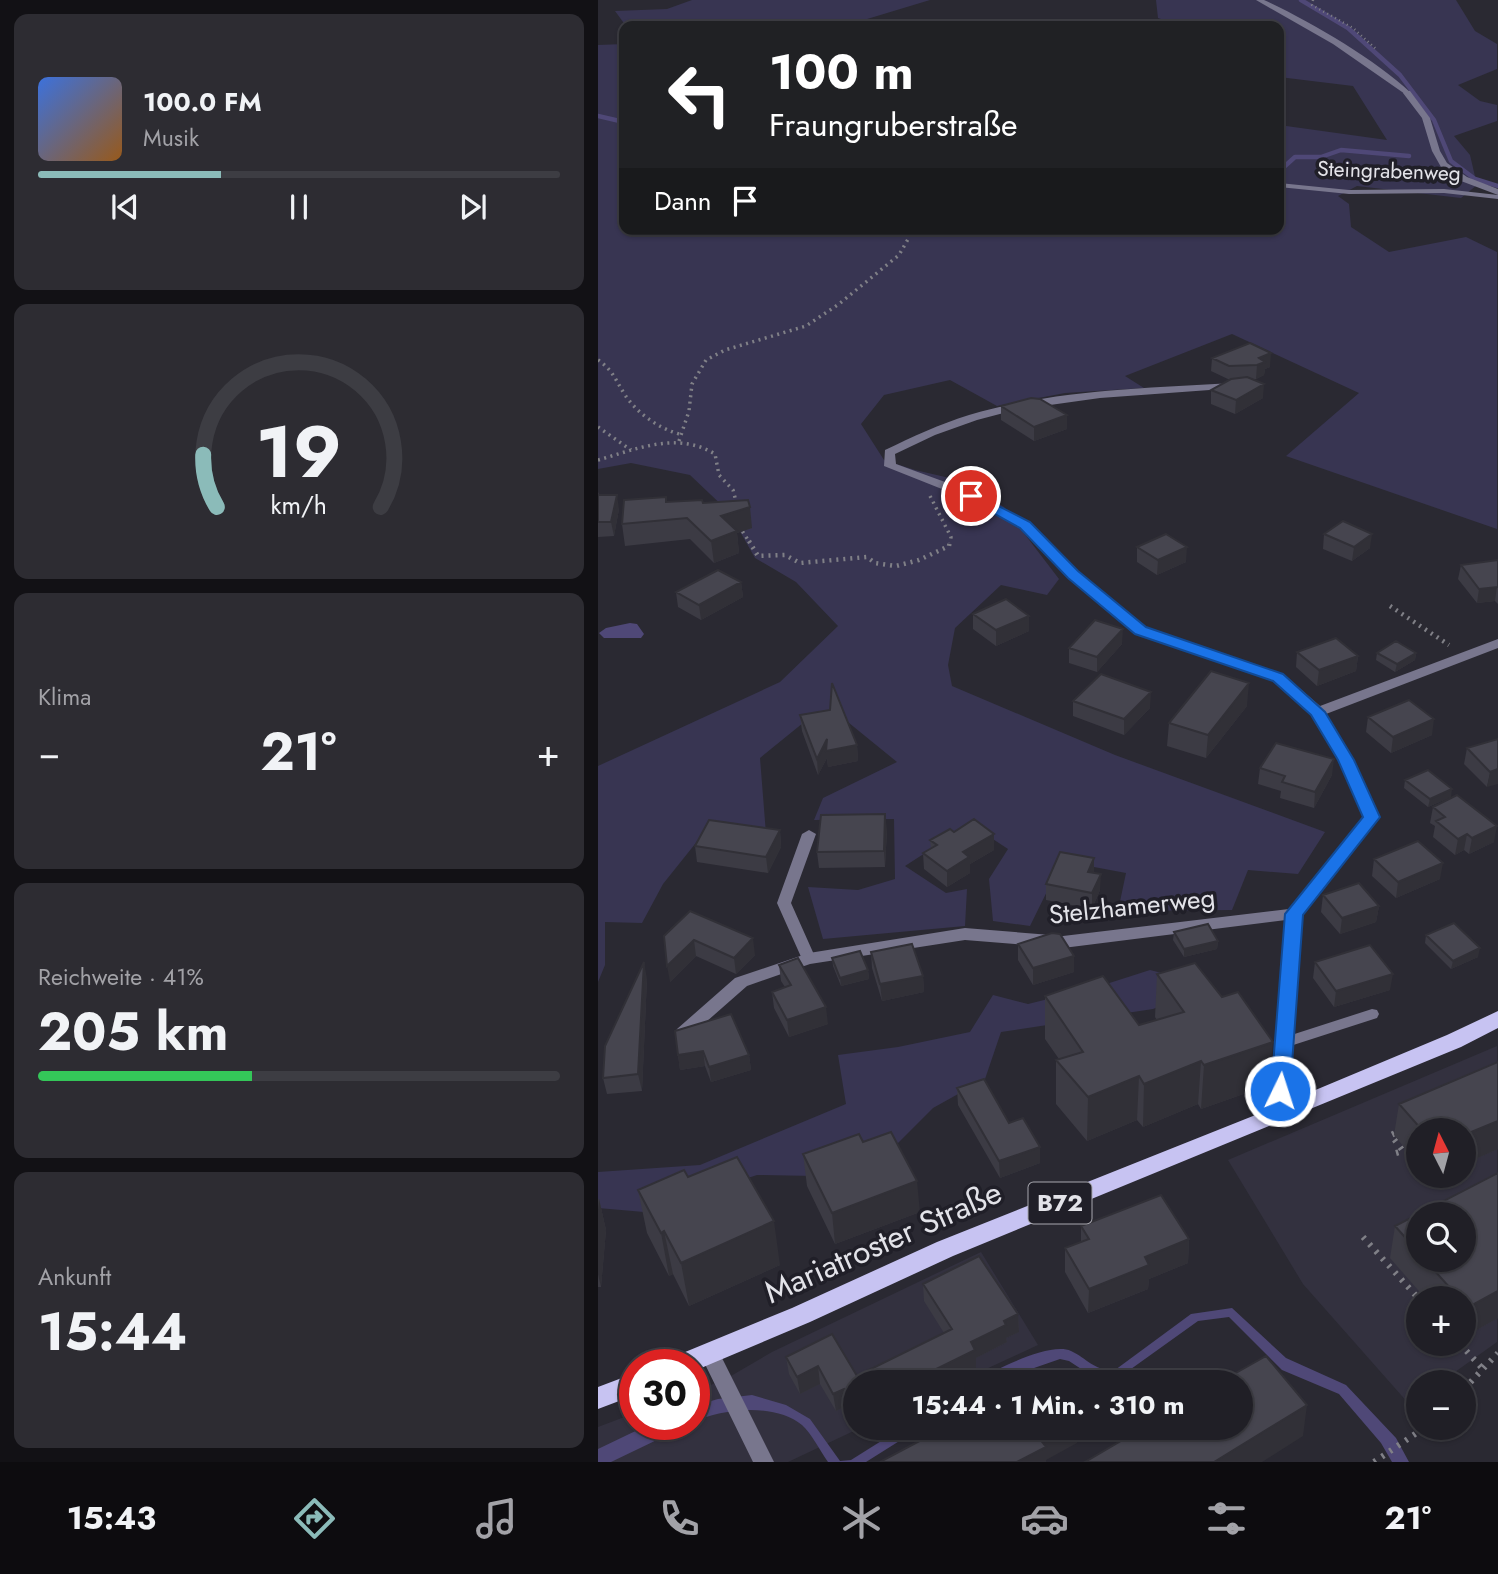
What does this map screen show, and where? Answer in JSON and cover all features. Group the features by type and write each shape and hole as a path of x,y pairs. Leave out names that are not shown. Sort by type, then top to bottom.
{"main road":[{"name":"Mariatroster Straße","path":"710,1354 945,1249 1293,1109 1454,1041 1498,1018"},
{"path":"598,1398 619,1390"}],"street":[{"name":"Steingrabenweg","path":"1407,93 1426,118 1436,151 1444,165 1464,179 1498,195"},
{"path":"1242,385 1115,392 1031,403 968,418 925,433 889,452 890,466 971,496 1025,525 1073,575 1140,631 1278,677 1318,712 1346,760 1372,817 1294,914 1280,1091 1293,1109"},
{"path":"1318,712 1498,643"},
{"name":"Stelzhamerweg","path":"683,1033 741,982 809,959 965,934 1063,942 1294,914"},
{"path":"710,1354 764,1462"}],"lane":[{"name":"Steingrabenweg","path":"1259,0 1285,12 1359,57 1407,93"},
{"name":"Steingrabenweg","path":"1284,186 1349,192 1443,191 1498,195"},
{"path":"809,834 784,904 809,959"},
{"path":"1284,1043 1372,1014"}],"path":[{"path":"1312,5 1313,0"},
{"path":"679,441 688,411 692,384 706,360 725,350 806,326 839,304 899,255 911,235"},
{"path":"598,360 615,371 628,399 666,432 679,434 679,441"},
{"path":"598,427 620,445 632,450"},
{"path":"598,460 679,441 704,445 715,454 719,475 738,500 734,515 758,556 785,555 800,563 867,557 875,565 889,567 917,560 949,546 950,537 944,522 919,477"},
{"path":"1390,606 1464,656"},
{"path":"1397,1153 1403,1151 1391,1135 1403,1130"},
{"path":"1363,1237 1408,1286"},
{"path":"1476,1375 1498,1353"},
{"path":"1471,1356 1482,1368"},
{"path":"1374,1462 1409,1440"}],"shaded area":[{"path":"692,0 930,0 861,21 622,21 615,11 667,9"},
{"path":"1156,0 1456,0 1475,31 1497,44 1497,69 1458,85 1480,101 1497,105 1497,121 1454,136 1470,155 1477,185 1461,198 1357,186 1338,196 1349,204 1351,227 1389,252 1466,237 1497,252 1497,529 1286,456 1359,393 1232,334 1125,376 1144,388 1065,393 997,406 950,380 884,395 861,424 884,460 967,482 1004,507 1059,579 1047,595 1001,585 955,628 948,665 952,686 1115,755 1325,832 1298,874 1248,870 1232,910 1118,911 1126,873 1062,861 1030,926 993,921 989,879 1008,849 970,824 905,866 946,893 967,889 965,926 823,939 808,887 858,890 895,879 894,819 814,820 823,798 897,762 838,714 803,723 760,758 766,834 707,829 663,884 642,923 605,922 605,965 598,982 598,766 780,682 838,626 796,582 755,558 729,512 690,475 631,463 598,469 598,45 619,44 619,235 1284,235 1284,126 1387,140 1353,86 1284,78 1284,21 1167,21 1158,18"},
{"path":"637,624 644,634 641,638 604,638 599,633 606,628"},
{"path":"1150,970 1209,985 1153,1009 1001,1032 985,1079 933,1108 893,1148 815,1176 757,1175 644,1212 598,1208 598,1172 700,1165 846,1104 838,1055 898,1047 970,1032 993,995 1028,1004 1097,987"},
{"path":"1497,1046 1497,1342 1458,1370 1406,1370 1406,1401 1303,1284 1228,1160"},
{"path":"981,1252 1038,1345 984,1370 843,1370 843,1436 788,1462 598,1462 598,1427 619,1419 619,1440 710,1440 710,1385 772,1352"},
{"path":"1232,1308 1286,1358 1346,1385 1396,1438 1409,1462 1392,1462 1381,1443 1339,1394 1282,1370 1229,1317 1198,1321 1130,1370 1115,1370 1191,1314"},
{"path":"1062,1349 1071,1351 1096,1367 1108,1370 1083,1370 1069,1361 1060,1359 1028,1370 996,1370 1036,1354"},
{"path":"752,1395 786,1405 810,1419 840,1461 851,1460 883,1440 901,1440 866,1462 828,1462 813,1438 802,1425 791,1418 778,1413 749,1410 710,1416 710,1401"},
{"path":"619,1439 657,1440 611,1462 598,1462 598,1449"}],"building":[{"path":"1250,343 1271,353 1259,358 1265,362 1229,366 1212,358"},
{"path":"1247,377 1264,384 1236,400 1211,390 1231,379"},
{"path":"1031,398 1040,399 1067,415 1034,427 1001,406"},
{"path":"598,495 617,495 611,522 598,522"},
{"path":"666,497 666,502 748,500 750,507 721,516 737,531 711,541 687,518 622,524 624,500"},
{"path":"1343,521 1372,534 1354,547 1324,534"},
{"path":"1166,534 1187,547 1158,560 1137,547"},
{"path":"1498,560 1498,587 1479,589 1461,565"},
{"path":"718,570 741,582 699,605 676,592"},
{"path":"1006,599 1029,616 996,630 973,614"},
{"path":"1095,620 1123,629 1097,657 1069,648"},
{"path":"1336,638 1358,656 1319,670 1297,652"},
{"path":"1396,641 1416,653 1397,664 1377,653"},
{"path":"1211,671 1249,683 1208,735 1169,723"},
{"path":"1101,674 1151,692 1124,719 1073,701"},
{"path":"832,683 857,745 826,751 827,739 817,759 800,715 830,710"},
{"path":"1409,700 1434,719 1393,737 1368,717"},
{"path":"1498,739 1498,769 1490,772 1467,748"},
{"path":"1276,743 1334,759 1315,792 1282,782 1285,776 1260,768"},
{"path":"1428,770 1452,789 1430,799 1405,780"},
{"path":"1457,795 1497,826 1472,838 1467,834 1458,839 1436,821 1445,817 1433,807"},
{"path":"885,814 884,851 817,852 821,815"},
{"path":"974,819 994,834 963,852 969,857 947,871 923,853 937,845 930,840 950,829 954,832"},
{"path":"709,820 780,830 766,857 695,846"},
{"path":"1418,841 1443,863 1398,882 1374,859"},
{"path":"1060,852 1094,858 1088,872 1101,874 1092,893 1046,884"},
{"path":"1359,883 1379,906 1342,918 1323,895"},
{"path":"690,911 753,938 734,958 694,940 667,966 664,936"},
{"path":"1454,923 1480,948 1453,961 1426,935"},
{"path":"1208,924 1218,941 1184,949 1174,932"},
{"path":"1052,933 1060,934 1074,956 1033,968 1018,944"},
{"path":"912,944 923,976 880,984 871,952"},
{"path":"1370,945 1393,974 1336,991 1315,962"},
{"path":"860,951 868,970 840,978 832,958"},
{"path":"798,958 826,1007 787,1020 772,992 791,985 779,965"},
{"path":"644,962 638,1074 603,1078 605,1046"},
{"path":"1195,963 1222,997 1238,992 1273,1042 1204,1065 1201,1061 1144,1084 1139,1076 1088,1097 1056,1060 1083,1052 1045,996 1103,976 1139,1025 1184,1012 1157,974"},
{"path":"731,1014 749,1055 709,1067 703,1051 678,1055 675,1031"},
{"path":"1498,1062 1498,1121 1476,1130 1476,1118 1411,1118 1399,1104"},
{"path":"984,1079 1009,1123 1023,1118 1040,1147 999,1161 957,1088"},
{"path":"891,1132 917,1181 832,1213 803,1154 859,1134 863,1142"},
{"path":"737,1157 774,1221 681,1263 638,1190 684,1170 688,1177"},
{"path":"1498,1173 1498,1291 1476,1303 1476,1286 1448,1286 1436,1272 1476,1272 1476,1202 1442,1202 1469,1188 1476,1188 1476,1184"},
{"path":"1161,1195 1189,1239 1145,1257 1149,1265 1089,1289 1065,1248 1089,1239 1081,1226"},
{"path":"1406,1220 1406,1238 1395,1226"},
{"path":"979,1256 1018,1314 1004,1321 1006,1325 971,1342 975,1350 934,1370 869,1370 952,1329 923,1284"},
{"path":"832,1334 853,1370 843,1370 843,1389 833,1394 818,1366 797,1377 786,1357"},
{"path":"1266,1356 1307,1405 1253,1438 1253,1370 1241,1370"},
{"path":"921,1440 1041,1440 1046,1447 1017,1462 880,1462"},
{"path":"1123,1440 1250,1440 1214,1462 1085,1462"}],"waterway":[{"path":"1301,0 1348,28 1400,75 1434,120 1451,161 1475,179 1498,186"},
{"path":"598,116 619,121"},
{"path":"1284,166 1295,157 1321,157 1341,150 1409,156"}],"route":[{"path":"971,496 1025,525 1073,575 1140,631 1278,677 1318,712 1346,760 1372,817 1294,914 1280,1091"}]}
